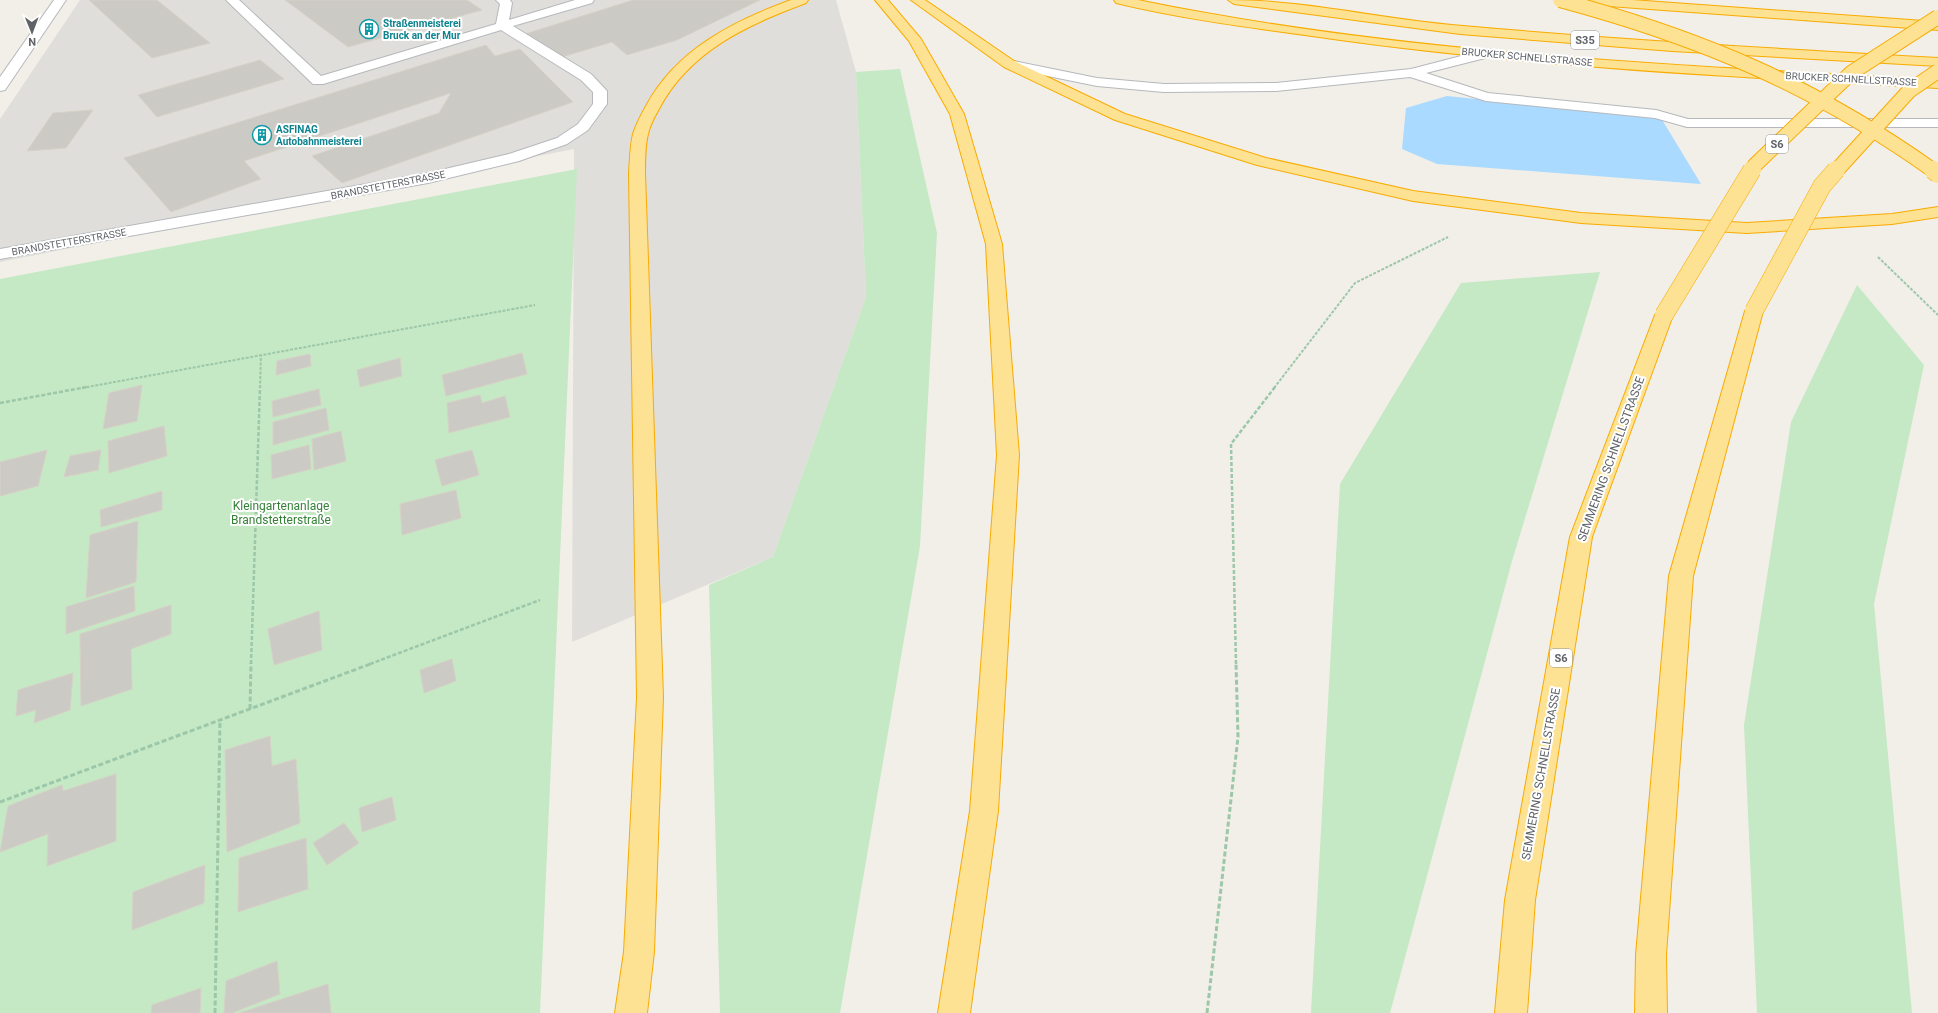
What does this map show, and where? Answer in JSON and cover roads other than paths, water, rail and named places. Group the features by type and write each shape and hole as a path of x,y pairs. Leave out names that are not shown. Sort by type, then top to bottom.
{"highway":[{"path":"631,1013 639,952 650,697 637,173 640,136 653,105 668,81 692,58 720,37 747,22 802,0"},
{"path":"881,0 915,39 957,114 994,244 1008,455 984,810 954,1013"},
{"path":"917,0 1009,64 1120,118 1262,162 1413,196 1581,218 1747,228 1892,218 1938,212"},
{"name":"BRUCKER SCHNELLSTRASSE","path":"1120,0 1234,21 1337,36 1488,53 1690,71 1938,84"},
{"name":"BRUCKER SCHNELLSTRASSE","path":"1234,0 1468,30 1672,48 1938,62"},
{"path":"1560,0 1642,24 1746,63 1850,115 1908,151 1938,174"},
{"path":"1581,0 1938,26"},
{"name":"SEMMERING SCHNELLSTRASSE","path":"1511,1013 1520,900 1581,537 1664,315 1755,165 1851,73 1938,17"},
{"path":"1651,1013 1651,955 1682,576 1754,311 1822,186 1909,91 1938,71"}],"street":[{"path":"0,87 60,0"},
{"path":"232,0 318,81 588,0"},
{"path":"502,0 506,3 502,25"},
{"name":"BRANDSTETTERSTRASSE","path":"0,254 428,178 514,158 562,141 583,128 600,104 600,91 586,77 502,25"},
{"path":"1009,64 1097,82 1164,88 1276,87 1411,73 1488,53"},
{"path":"1411,73 1486,97 1656,114 1687,123 1938,123"}],"water":[{"path":"1447,96 1661,118 1701,184 1437,164 1402,149 1406,108"}],"place":[{"name":"Straßenmeisterei Bruck an der Mur","path":"369,29"},
{"name":"ASFINAG Autobahnmeisterei","path":"262,135"}],"park label":[{"name":"Kleingartenanlage Brandstetterstraße","path":"281,513"}]}
